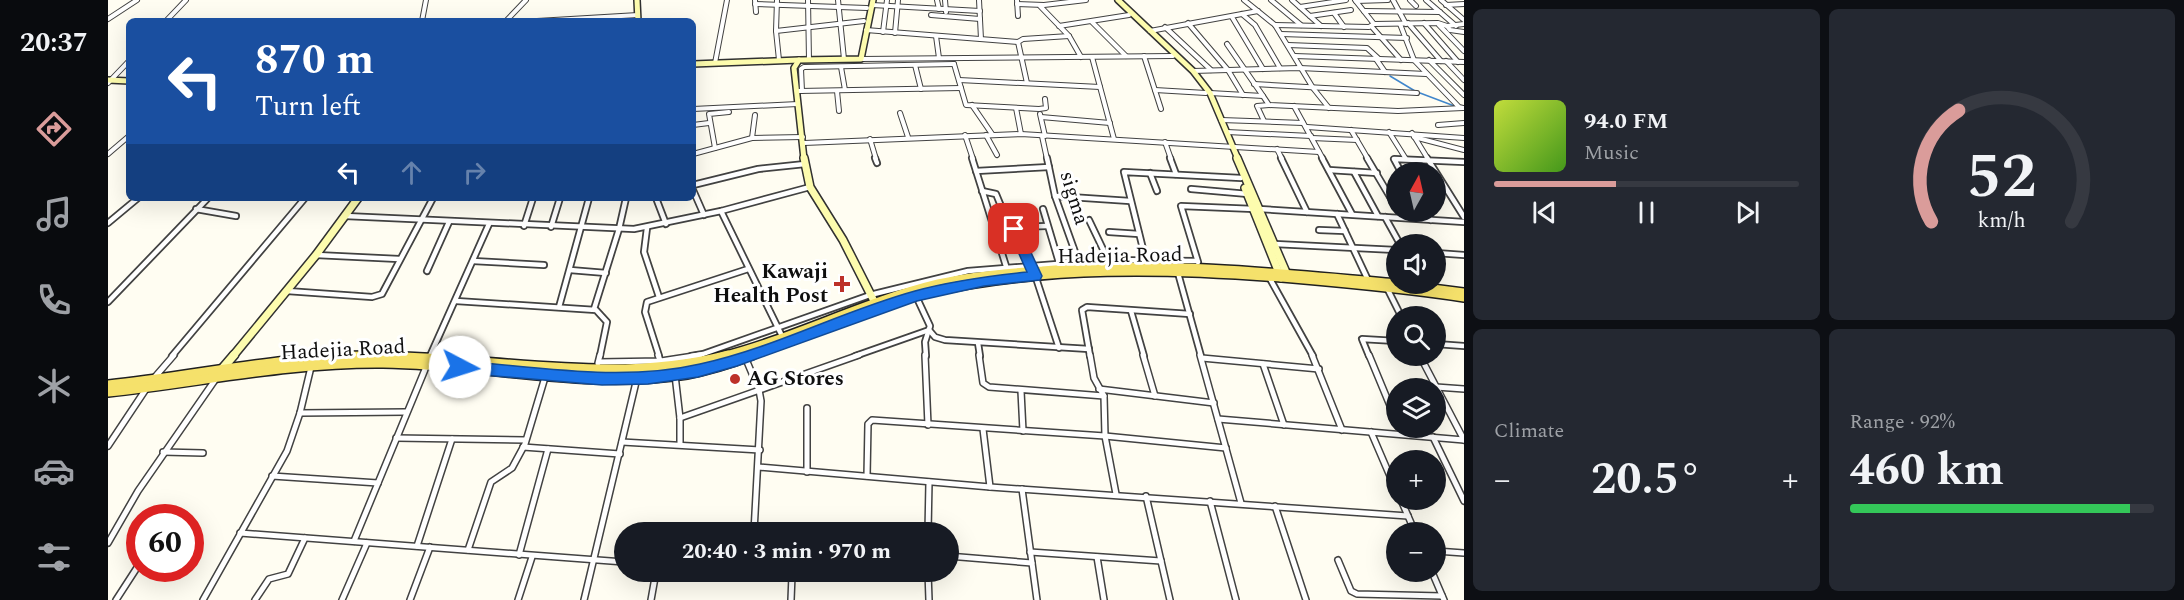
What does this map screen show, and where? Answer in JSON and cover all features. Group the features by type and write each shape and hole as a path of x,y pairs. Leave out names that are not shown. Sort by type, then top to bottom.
{"main road":[{"name":"Hadejia Road","path":"108,385 318,359 363,356 600,370 637,377 675,375 698,371 745,357 916,296 1060,266 1109,263 1198,264 1386,288"},
{"name":"Hadejia Road","path":"108,392 311,366 427,361 546,374 704,360 872,299 1007,269 1284,276 1386,282"},
{"path":"1446,290 1464,292"},
{"name":"Hadejia Road","path":"1433,294 1464,298"}],"street":[{"path":"108,19 137,0"},
{"path":"169,18 186,0"},
{"path":"423,18 426,0"},
{"path":"509,18 526,0"},
{"path":"637,0 638,18"},
{"path":"715,63 727,0"},
{"path":"808,0 809,60"},
{"path":"838,0 844,59"},
{"path":"883,32 888,0"},
{"path":"895,33 898,0"},
{"path":"911,0 911,8"},
{"path":"924,0 924,9"},
{"path":"937,0 939,9"},
{"path":"945,0 946,16"},
{"path":"979,0 981,39"},
{"path":"1042,0 1047,5"},
{"path":"1018,16 1017,2 1040,6 1086,0"},
{"path":"1244,0 1275,25 1312,88 1329,108"},
{"path":"1271,0 1303,26"},
{"path":"1292,0 1322,26"},
{"path":"1300,7 1346,0"},
{"path":"1355,1 1388,0"},
{"path":"1393,0 1407,24 1464,80"},
{"path":"1410,0 1416,6"},
{"path":"1426,0 1456,26"},
{"path":"1275,25 1344,27 1438,23 1456,26 1464,22 1441,0"},
{"path":"1459,0 1464,4"},
{"path":"1355,1 1401,60"},
{"path":"756,12 755,2 838,7 870,3 924,9 980,11"},
{"path":"777,2 776,31 779,60"},
{"path":"1118,2 1208,93 1284,276"},
{"path":"1118,2 1192,71 1208,93 1227,132 1248,194 1275,244 1284,276"},
{"path":"858,59 864,21 870,3"},
{"path":"858,59 870,3"},
{"path":"1446,5 1464,4"},
{"path":"1040,6 1069,36 1081,57"},
{"path":"1310,16 1351,10"},
{"path":"1149,31 1258,11"},
{"path":"1364,11 1440,12"},
{"path":"1388,11 1392,24"},
{"path":"1417,12 1458,62"},
{"path":"1334,13 1344,27"},
{"path":"1242,14 1255,25 1280,68"},
{"path":"931,15 980,19"},
{"path":"1059,26 1129,15"},
{"path":"1232,17 1263,69"},
{"path":"776,31 864,21"},
{"path":"1092,22 1126,57"},
{"path":"1188,23 1228,70 1243,95"},
{"path":"1438,23 1464,51"},
{"path":"1400,24 1414,60 1461,107"},
{"path":"1447,26 1449,30 1464,32"},
{"path":"1164,27 1212,70"},
{"path":"866,30 1018,42 1023,39 1069,36"},
{"path":"1281,34 1407,38"},
{"path":"936,36 939,58"},
{"path":"1018,42 1027,83"},
{"path":"1227,44 1269,105"},
{"path":"1288,45 1367,48 1385,72"},
{"path":"696,64 779,60 1020,56 1173,56"},
{"path":"1144,56 1161,109"},
{"path":"1294,56 1464,62"},
{"path":"1092,57 1114,139"},
{"path":"953,58 965,104 1039,109 1046,108 1045,99"},
{"path":"799,60 794,68 799,92"},
{"path":"1429,60 1464,94"},
{"path":"109,81 126,64"},
{"path":"879,309 843,240 810,188 798,104 802,68 954,64"},
{"path":"915,65 921,89"},
{"path":"841,67 845,90"},
{"path":"1192,71 1300,68 1426,74"},
{"path":"109,81 126,80"},
{"path":"958,80 1100,87"},
{"path":"1254,84 1417,93"},
{"path":"799,92 961,88"},
{"path":"1155,90 1263,96"},
{"path":"837,91 838,111"},
{"path":"696,109 798,104"},
{"path":"972,105 992,134"},
{"path":"1264,121 1257,106 1424,111 1461,107"},
{"path":"1294,106 1352,214"},
{"path":"1016,108 1021,135"},
{"name":"sigma","path":"1039,109 1055,196 1079,265"},
{"path":"715,148 709,114 729,112"},
{"path":"900,113 908,137"},
{"path":"752,138 755,115"},
{"path":"1041,117 1110,123"},
{"path":"1221,120 1264,121 1464,138"},
{"path":"696,125 709,123"},
{"path":"1438,125 1464,123"},
{"path":"1351,130 1386,189"},
{"path":"1227,132 1357,140"},
{"path":"1389,132 1406,159"},
{"path":"696,153 752,138 870,139 992,134 1319,152"},
{"path":"965,135 1007,269"},
{"path":"986,135 997,155"},
{"path":"1413,135 1464,150"},
{"path":"1413,135 1464,217"},
{"path":"108,154 126,139"},
{"path":"870,139 877,163"},
{"path":"1165,142 1176,174"},
{"path":"1277,149 1307,212"},
{"path":"1396,162 1394,159 1464,162"},
{"path":"696,184 758,169 805,165"},
{"path":"976,171 1049,167"},
{"path":"1329,170 1377,173"},
{"path":"1147,263 1124,172 1241,178"},
{"path":"1354,172 1378,216"},
{"path":"1150,173 1157,191"},
{"path":"345,216 524,226 647,228 810,188"},
{"path":"1191,189 1248,194"},
{"path":"982,191 996,194 1011,227 1016,231 1033,270 1059,348"},
{"path":"1055,196 1130,201"},
{"path":"696,197 704,215"},
{"path":"108,223 135,201"},
{"path":"108,302 205,201"},
{"path":"152,380 302,201"},
{"path":"108,543 114,529 163,452 220,371 316,255 356,201"},
{"path":"286,291 378,297 382,294 431,201"},
{"path":"524,226 532,201"},
{"path":"551,227 559,201"},
{"path":"560,308 588,201"},
{"path":"594,309 625,201"},
{"path":"657,201 666,224"},
{"path":"1198,264 1181,206 1378,216 1385,217 1394,234"},
{"path":"196,209 236,216"},
{"path":"1043,209 1060,266"},
{"path":"721,211 780,332"},
{"path":"1337,214 1368,280"},
{"path":"1089,220 1109,263"},
{"path":"1446,221 1464,222"},
{"path":"427,272 449,222"},
{"path":"354,541 427,361 489,224"},
{"path":"1011,227 1047,226"},
{"path":"647,228 644,252 659,297"},
{"path":"1319,230 1345,231"},
{"path":"1109,232 1139,234"},
{"path":"1275,244 1386,249"},
{"path":"1446,254 1464,255"},
{"path":"316,255 399,260"},
{"path":"473,261 544,265"},
{"path":"661,364 645,306 647,302 748,269"},
{"path":"570,270 606,273"},
{"path":"1178,273 1241,503"},
{"path":"1269,277 1319,369 1342,430"},
{"path":"916,296 928,321 925,342 928,425"},
{"path":"456,301 594,309 607,322 600,370"},
{"path":"1116,494 1105,436 1104,396 1094,378 1083,308 1190,314"},
{"path":"1131,311 1155,396"},
{"path":"928,330 940,340 1089,349"},
{"path":"680,418 928,330"},
{"path":"1386,340 1362,339 1386,396"},
{"path":"978,342 985,385 1021,391 1104,396"},
{"path":"1446,344 1464,345"},
{"path":"745,357 759,390 762,417 755,522"},
{"path":"1202,358 1319,369"},
{"path":"1263,364 1284,425"},
{"path":"203,600 287,451 300,412 311,366"},
{"path":"468,550 491,482 495,477 513,467 523,447 534,421 546,374"},
{"path":"675,375 680,418 680,444"},
{"path":"584,600 637,377"},
{"path":"108,446 146,388"},
{"path":"1446,388 1464,389"},
{"path":"1099,389 1214,404"},
{"path":"1021,391 1023,431"},
{"path":"1446,406 1464,440"},
{"path":"807,408 807,472"},
{"path":"300,412 406,412"},
{"path":"1218,419 1386,433"},
{"path":"867,476 869,422 1105,436 1226,448"},
{"path":"983,429 990,487"},
{"path":"1371,432 1386,467"},
{"path":"396,438 526,440"},
{"path":"1434,438 1464,501"},
{"path":"1443,438 1464,440"},
{"path":"417,546 452,439"},
{"path":"622,442 760,450"},
{"path":"523,447 620,454"},
{"path":"519,555 548,449"},
{"path":"163,452 203,453"},
{"path":"758,467 990,487 1146,496 1408,516"},
{"path":"272,476 378,483"},
{"path":"928,522 929,482"},
{"path":"1022,489 1037,600"},
{"path":"1146,496 1170,600"},
{"path":"1210,501 1236,600"},
{"path":"1275,506 1306,600"},
{"path":"1405,510 1411,522"},
{"path":"240,533 614,561"},
{"path":"255,600 269,579 283,576 291,571 305,538"},
{"path":"342,600 368,543"},
{"path":"410,600 430,547"},
{"path":"1446,551 1464,553"},
{"path":"1030,552 1161,561"},
{"path":"518,600 532,556"},
{"path":"959,557 1032,563"},
{"path":"1097,557 1104,600"},
{"path":"1338,560 1351,591 1357,594 1443,598 1436,582"},
{"path":"116,600 128,582"},
{"path":"651,600 654,582"},
{"path":"791,600 792,582"},
{"path":"928,582 929,600"}],"waterway":[{"path":"1390,76 1415,91"},
{"path":"1420,93 1457,107"}],"place":[{"name":"Kawaji Health Post","path":"842,284"},
{"name":"AG Stores","path":"735,379"}],"route":[{"path":"460,367 602,379 687,374 732,362 897,301 984,281 1035,276 1014,229"}]}
